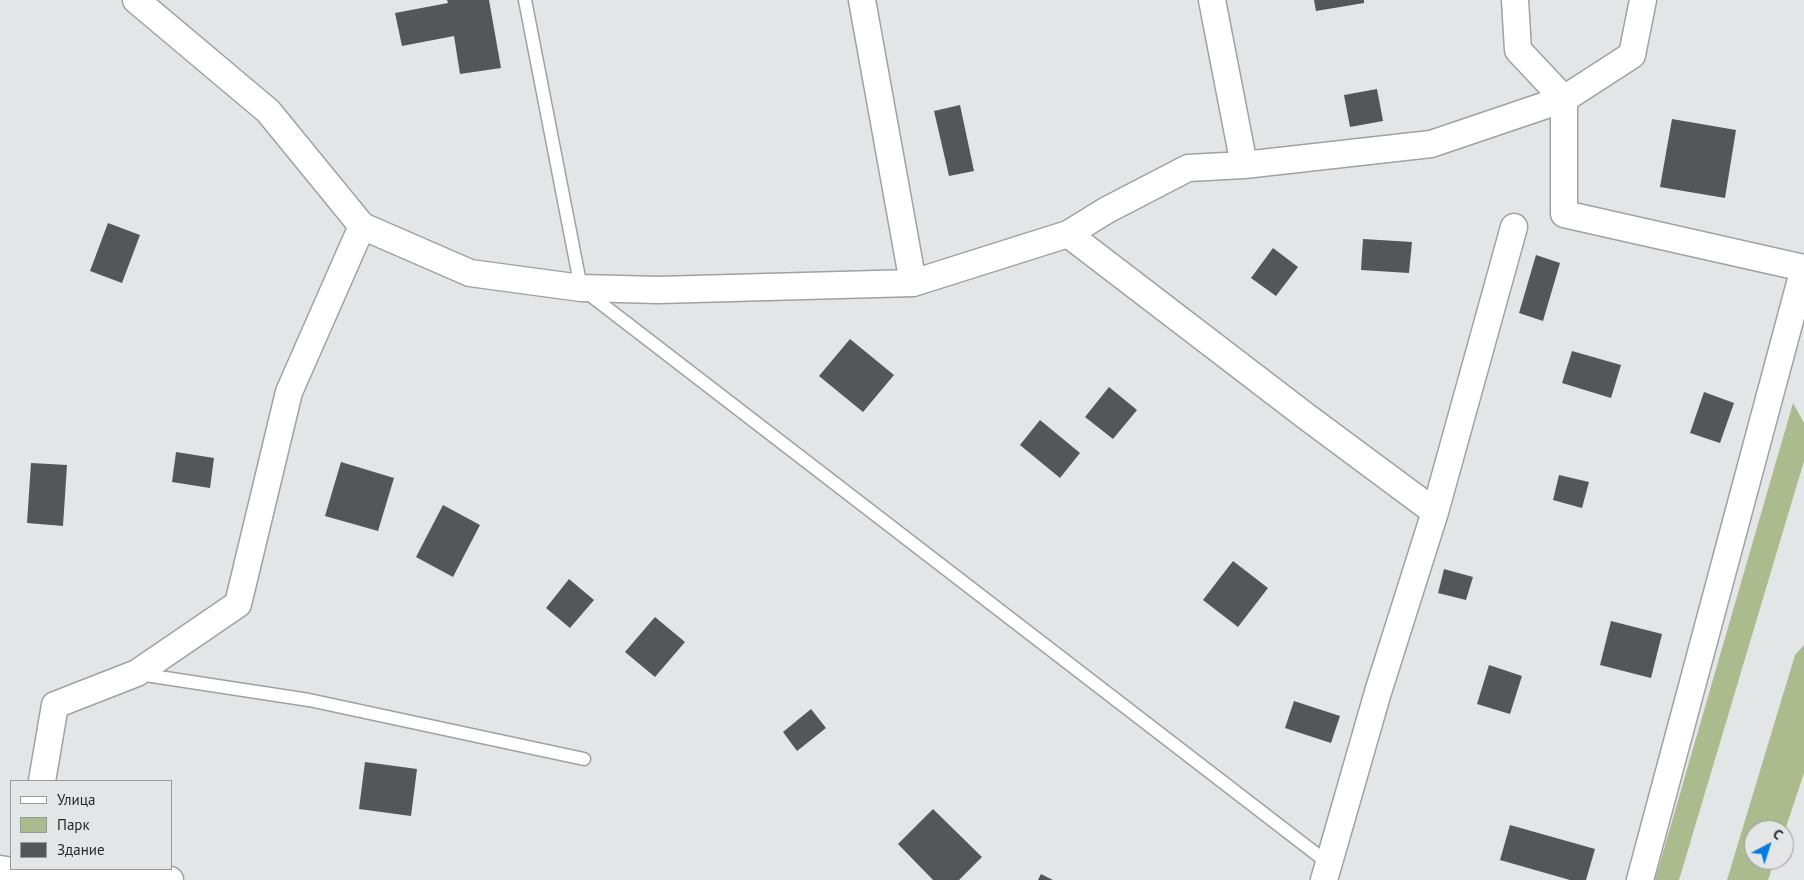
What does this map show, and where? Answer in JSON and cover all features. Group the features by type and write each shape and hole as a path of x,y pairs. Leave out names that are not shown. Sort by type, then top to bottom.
{"street":[{"path":"136,0 268,111 362,226 470,273 581,288 658,290 913,283 1068,234 1107,210 1188,168 1244,165 1431,144 1564,99 1632,55 1643,0"},
{"path":"862,0 913,283"},
{"path":"1212,0 1244,165"},
{"path":"1515,0 1518,50 1564,99 1564,214 1804,268 1800,297 1640,880"},
{"path":"42,780 55,704 137,673 238,604 289,392 362,226"},
{"path":"1326,872 1378,692 1435,512 1514,227"},
{"path":"1068,234 1307,417 1435,512"},
{"path":"14,870 170,880"}],"lane":[{"path":"525,0 581,288 1326,872"},
{"path":"137,673 309,700 584,759"}],"green space":[{"path":"1793,403 1804,423 1804,461 1679,880 1655,880"},
{"path":"1804,645 1804,773 1788,820 1745,820 1795,655"},
{"path":"1744,824 1744,870 1772,870 1768,880 1727,880"}],"building":[{"path":"447,0 489,0 501,68 460,74 454,36 402,46 395,13 448,3"},
{"path":"1314,0 1364,0 1364,3 1316,11"},
{"path":"1377,89 1383,121 1350,127 1344,95"},
{"path":"960,105 974,171 949,176 934,111"},
{"path":"1672,119 1736,130 1725,198 1660,187"},
{"path":"108,223 140,235 122,283 90,271"},
{"path":"1363,239 1412,242 1409,273 1361,270"},
{"path":"1273,248 1298,267 1276,296 1251,278"},
{"path":"1536,255 1560,263 1543,321 1519,313"},
{"path":"850,339 894,375 863,412 819,376"},
{"path":"1572,351 1621,365 1611,398 1562,383"},
{"path":"1109,387 1137,410 1113,439 1085,417"},
{"path":"1704,392 1734,403 1720,443 1690,433"},
{"path":"1040,420 1080,453 1060,478 1020,445"},
{"path":"176,452 214,458 210,488 172,482"},
{"path":"341,462 394,478 378,531 325,516"},
{"path":"31,463 67,465 63,526 27,523"},
{"path":"1559,475 1589,482 1582,508 1553,500"},
{"path":"443,505 480,525 453,577 416,557"},
{"path":"1233,561 1268,588 1238,627 1203,600"},
{"path":"1444,569 1473,577 1466,600 1438,593"},
{"path":"569,579 594,600 570,628 546,608"},
{"path":"655,617 685,642 655,677 625,652"},
{"path":"1611,621 1662,634 1651,678 1600,665"},
{"path":"1489,665 1522,676 1510,714 1477,704"},
{"path":"1294,701 1340,716 1331,743 1285,728"},
{"path":"811,709 826,728 797,751 783,732"},
{"path":"365,762 417,769 411,816 359,809"},
{"path":"933,809 982,857 959,880 933,880 898,844"},
{"path":"1510,825 1595,849 1586,880 1570,880 1500,860"},
{"path":"1041,874 1053,880 1038,880"}]}
